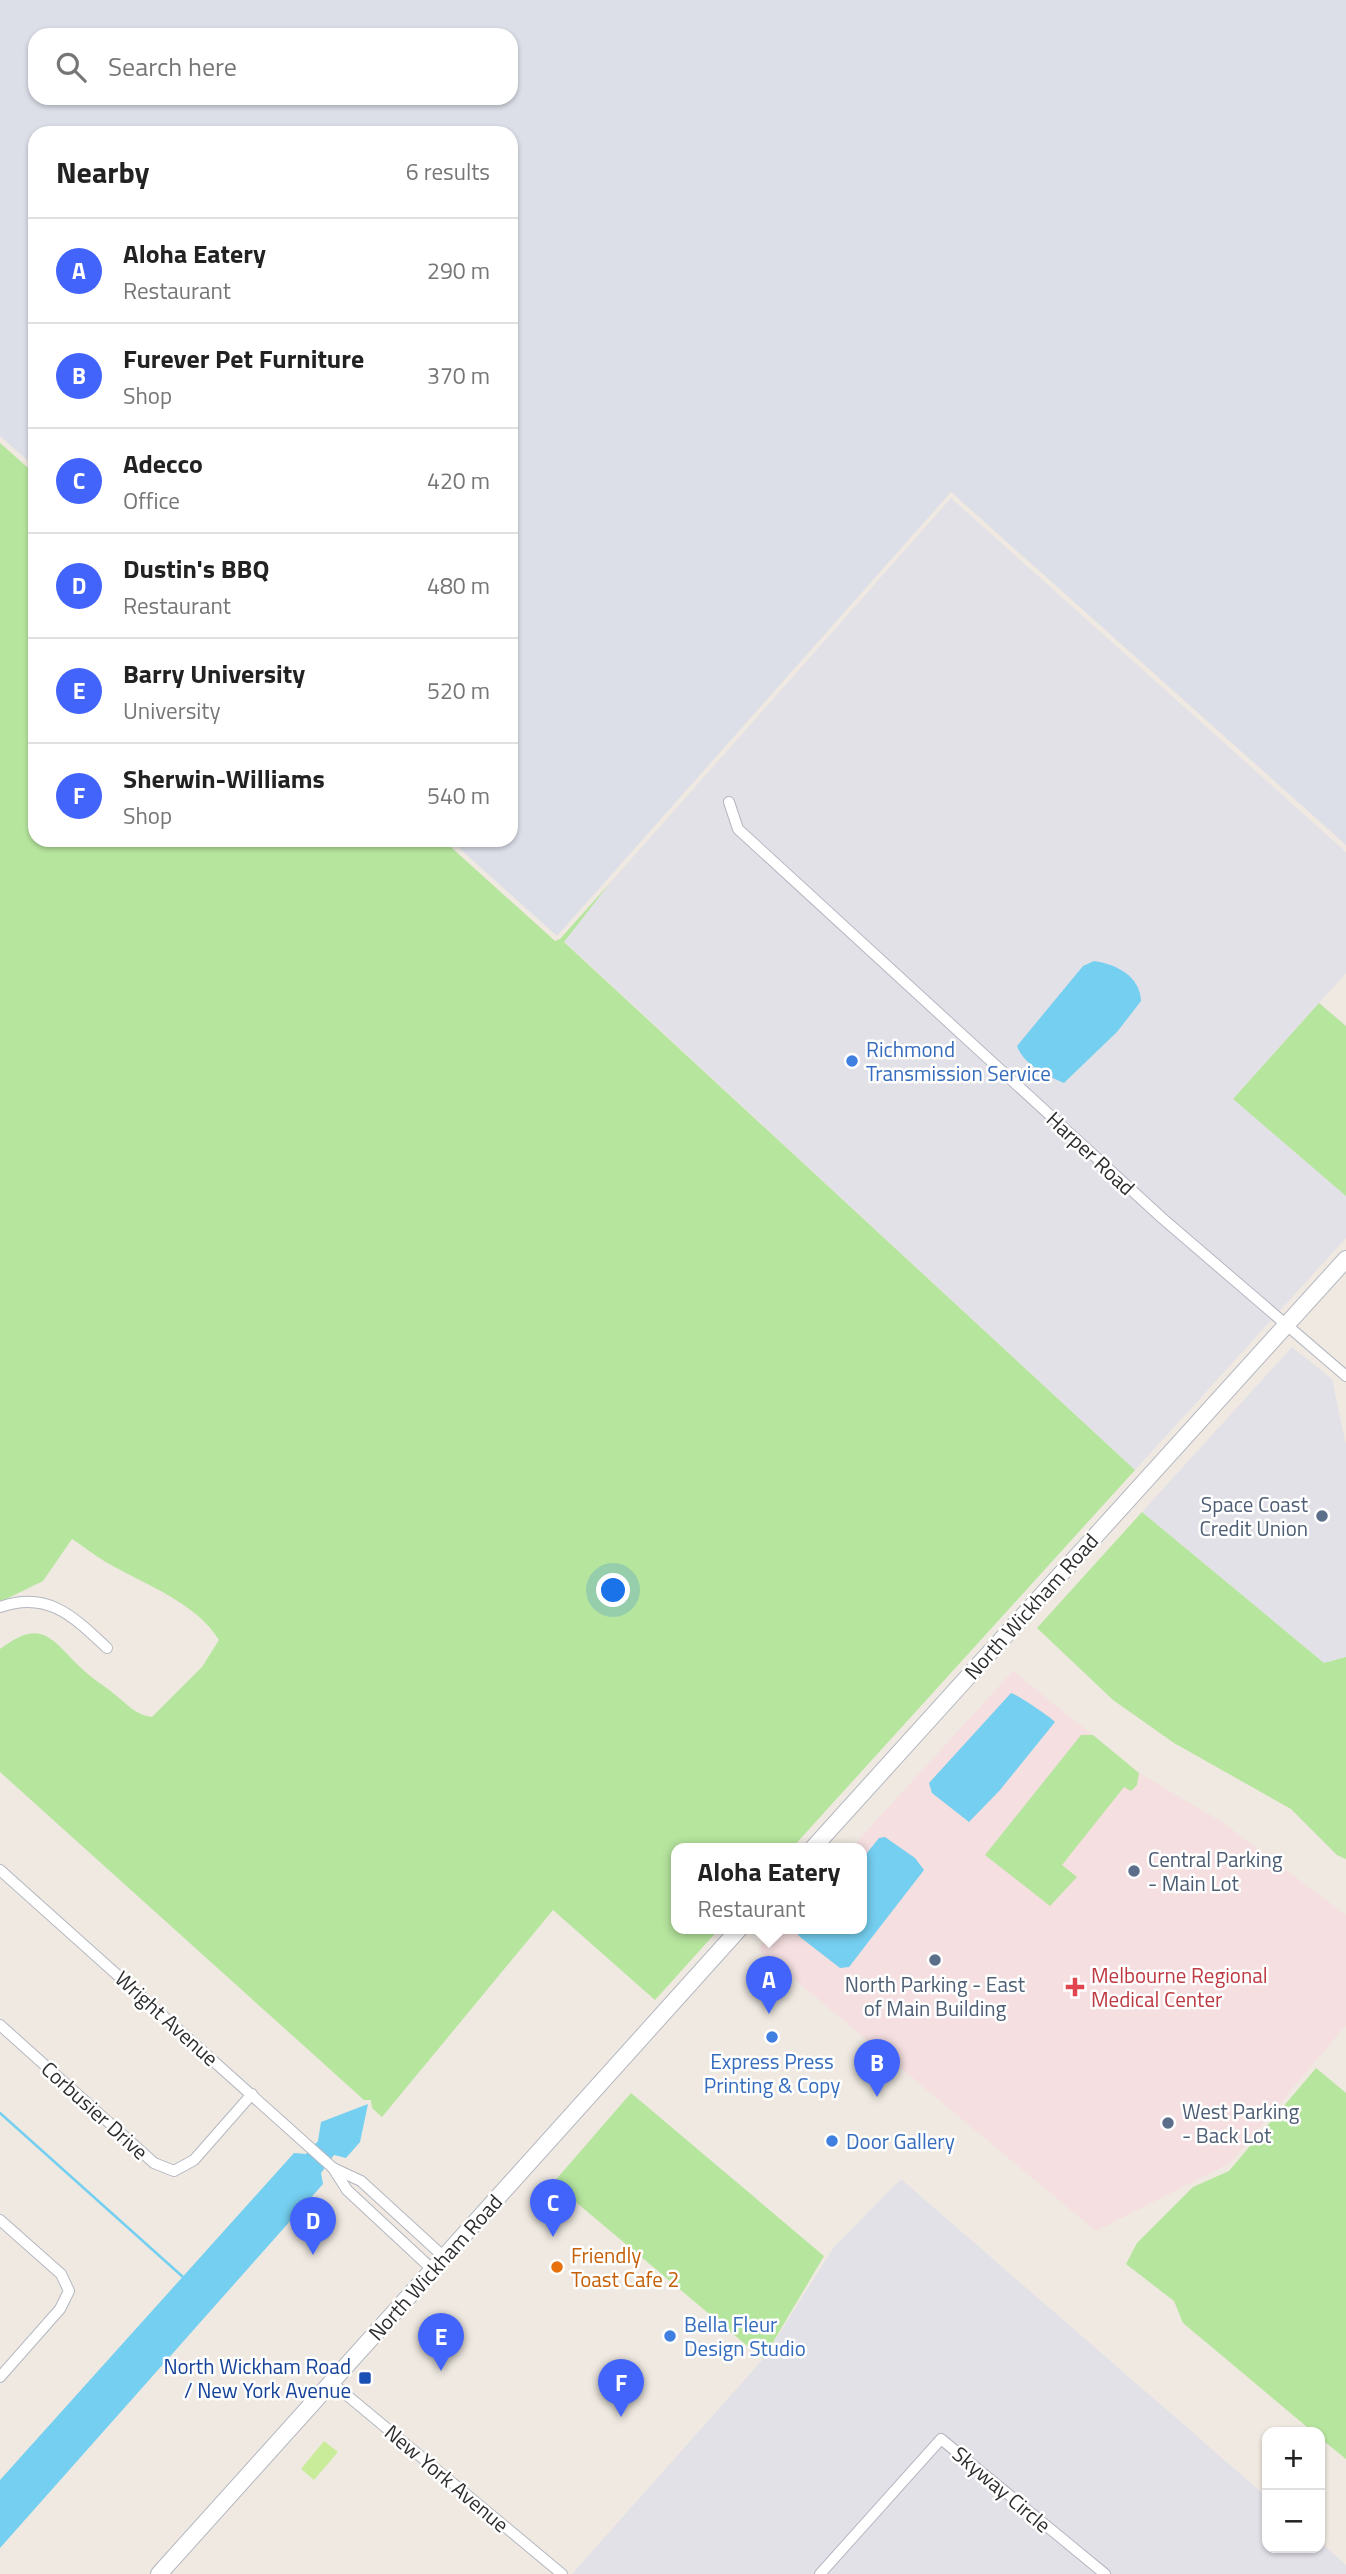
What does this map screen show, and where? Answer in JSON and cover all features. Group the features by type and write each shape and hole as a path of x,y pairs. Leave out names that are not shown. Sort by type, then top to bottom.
{"main road":[{"name":"North Wickham Road","path":"818,1843 1346,1259"},
{"name":"North Wickham Road","path":"159,2574 735,1934"}],"street":[{"name":"Harper Road","path":"729,802 738,829 1154,1211 1346,1376"},
{"path":"0,1607 22,1601 44,1602 74,1617 107,1648"},
{"name":"Wright Avenue","path":"0,1870 333,2168 347,2190 432,2270"},
{"name":"Corbusier Drive","path":"0,2025 155,2163 174,2171 194,2160 252,2094"},
{"name":"Wright Avenue","path":"333,2168 360,2181 444,2257"},
{"path":"0,2220 61,2274 69,2291 60,2309 0,2377"},
{"name":"New York Avenue","path":"331,2382 562,2574"},
{"name":"Skyway Circle","path":"820,2574 941,2439 1105,2574"}],"shaded area":[{"path":"0,0 1346,0 1346,845 951,492 557,936 458,847 518,847 518,126 28,126 28,461 0,436"},
{"path":"951,498 1346,852 1346,973 1233,1099 1346,1196 1346,1238 1135,1470 564,941 610,883","holes":["1117,1032 1065,1083 1035,1068 1028,1059"]},
{"path":"1292,1347 1332,1379 1346,1445 1346,1657 1324,1663 1142,1512"},
{"name":"Melbourne Regional Medical Center","path":"1013,1671 1139,1773 1222,1822 1346,1915 1346,2025 1230,2163 1096,2231 758,1949 772,1934 867,1934 867,1843 856,1843"},
{"path":"901,2179 1262,2493 1262,2553 1325,2553 1325,2546 1346,2565 1346,2574 572,2574 763,2359 834,2247"}],"green space":[{"path":"0,443 28,468 28,847 451,847 555,941 560,939 610,883 564,942 1135,1470 797,1843 671,1843 671,1934 715,1934 655,2000 553,1910 382,2117 372,2108 371,2100 364,2100 0,1772 0,1649 26,1635 44,1635 130,1707 152,1717 202,1667 219,1640 210,1627 185,1606 108,1563 72,1539 43,1581 0,1602"},
{"path":"1319,1003 1346,1026 1346,1196 1233,1099"},
{"path":"1142,1512 1324,1663 1346,1657 1346,1859 1337,1855 1291,1809 1174,1743 1113,1700 1037,1628"},
{"path":"1081,1735 1093,1735 1139,1773 1137,1785 1131,1791 1124,1787 1062,1865 1077,1877 1050,1906 985,1855"},
{"path":"1316,2068 1346,2093 1346,2459 1325,2442 1325,2427 1307,2427 1183,2323 1174,2301 1126,2264 1137,2243 1193,2187 1229,2171"},
{"path":"631,2093 824,2256 763,2359 553,2183"},
{"path":"324,2441 338,2452 314,2480 301,2469"}],"water":[{"path":"1094,961 1118,968 1131,978 1140,992 1141,1001 1117,1032 1064,1083 1030,1064 1017,1046 1083,966"},
{"path":"1011,1693 1055,1722 1000,1790 969,1822 932,1793 929,1783"},
{"path":"885,1837 915,1858 924,1870 849,1967 840,1968 798,1934 867,1934 867,1853 879,1838"},
{"path":"368,2104 360,2142 346,2158 334,2155 321,2173 323,2184 0,2548 0,2480 294,2153 306,2154 318,2141 321,2122"}],"waterway":[{"path":"0,2113 183,2277"}],"place":[{"name":"Richmond Transmission Service","path":"852,1061"},
{"name":"Space Coast Credit Union","path":"1322,1516"},
{"name":"Central Parking - Main Lot","path":"1134,1871"},
{"name":"North Parking - East of Main Building","path":"935,1960"},
{"name":"Melbourne Regional Medical Center","path":"1075,1987"},
{"name":"Aloha Eatery","path":"769,2014"},
{"name":"Express Press Printing & Copy","path":"772,2037"},
{"name":"Furever Pet Furniture","path":"877,2097"},
{"name":"West Parking - Back Lot","path":"1168,2123"},
{"name":"Door Gallery","path":"832,2141"},
{"name":"Adecco","path":"553,2237"},
{"name":"Dustin's BBQ","path":"313,2255"},
{"name":"Friendly Toast Cafe 2","path":"557,2267"},
{"name":"Bella Fleur Design Studio","path":"670,2336"},
{"name":"Barry University","path":"441,2371"},
{"name":"North Wickham Road / New York Avenue","path":"365,2378"},
{"name":"Sherwin-Williams","path":"621,2417"}]}
